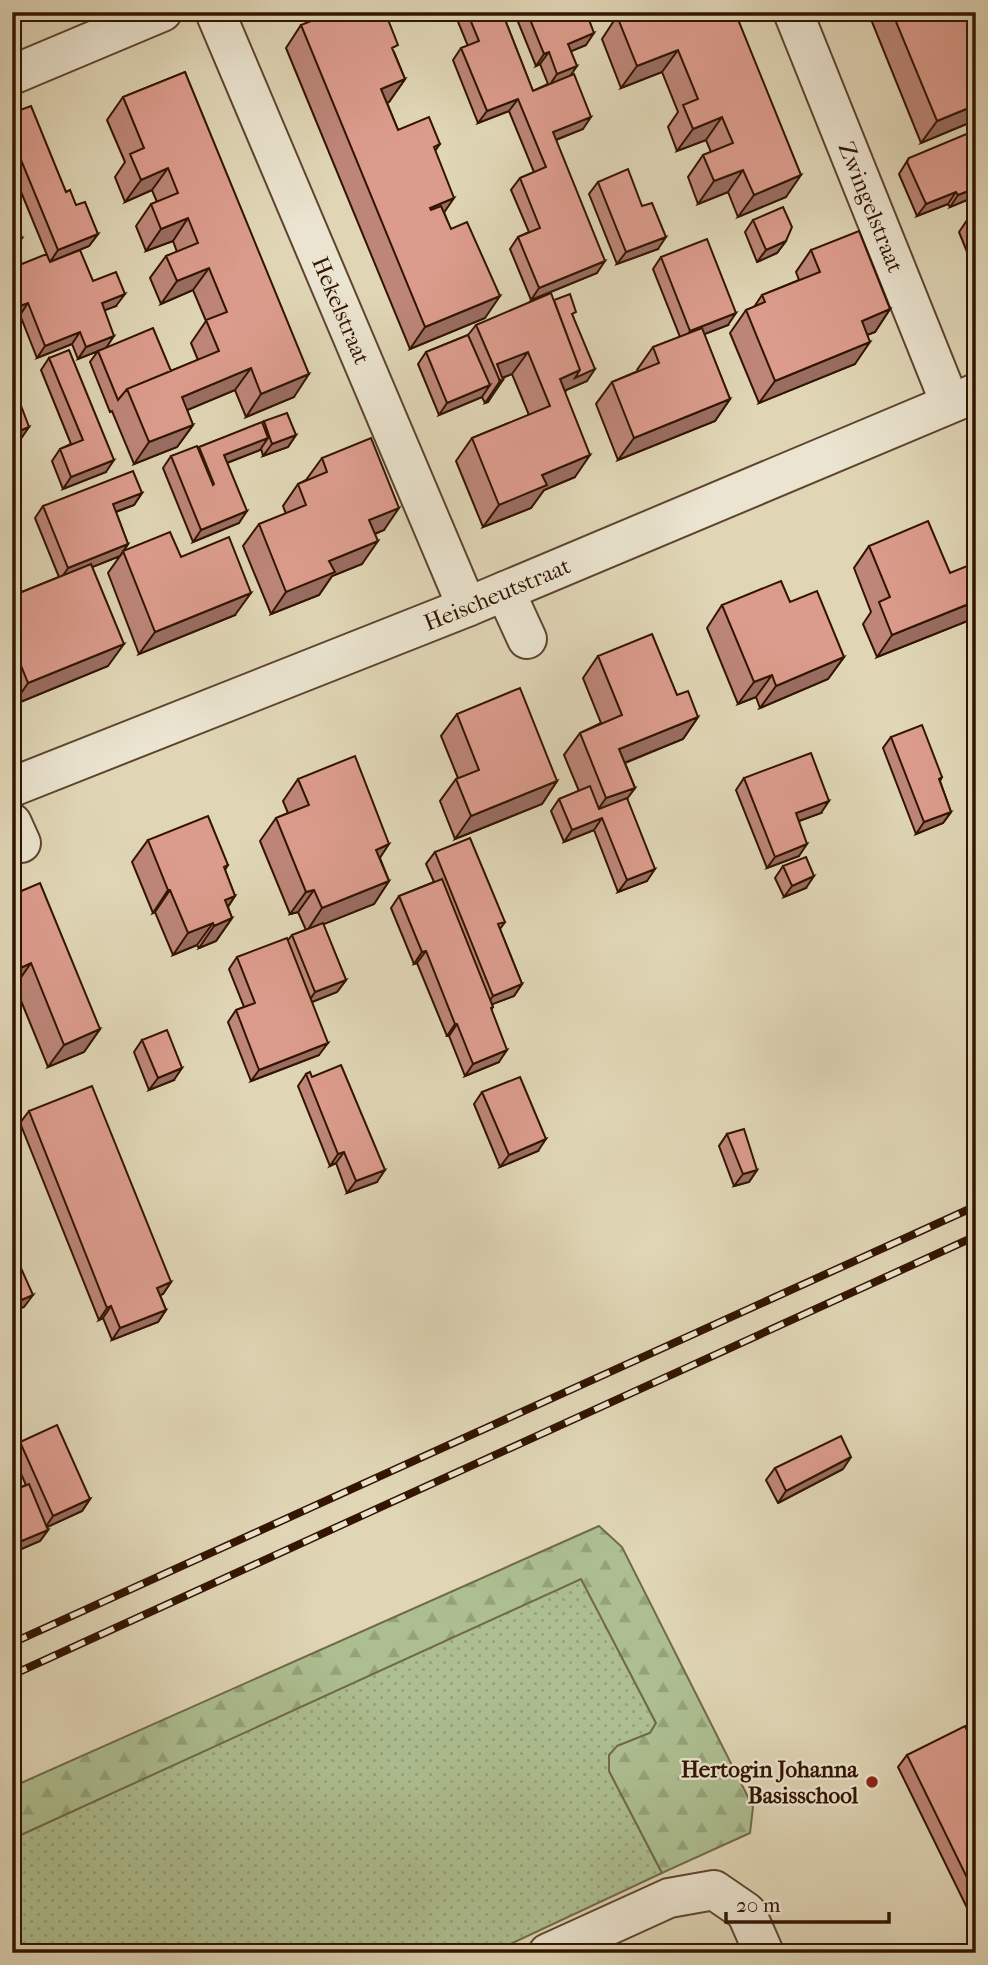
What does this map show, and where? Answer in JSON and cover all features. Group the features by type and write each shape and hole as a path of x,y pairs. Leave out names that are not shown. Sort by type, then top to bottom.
{"street":[{"path":"12,75 162,12"},
{"name":"Hekelstraat","path":"215,12 467,607"},
{"name":"Zwingelstraat","path":"793,12 963,398"},
{"name":"Heischeutstraat","path":"12,787 467,607 963,398"},
{"path":"505,591 527,639"},
{"path":"548,1953 669,1898 714,1890 746,1912 764,1953"}],"green space":[{"path":"599,1526 622,1547 753,1807 750,1833 662,1873 609,1771 609,1755 617,1746 650,1733 656,1723 581,1579 12,1839 12,1787"},
{"path":"581,1578 656,1723 650,1733 617,1746 609,1771 662,1873 491,1953 12,1953 12,1839"}],"building":[{"path":"333,12 385,12 398,45 392,48 405,79 381,89 398,130 429,117 440,144 434,147 454,198 430,208 431,210 441,206 451,229 467,222 500,296 425,327 301,25"},
{"path":"467,12 502,12 533,91 574,74 591,117 553,132 605,261 539,288 518,237 540,228 520,178 546,167 518,99 487,111 461,48 479,41"},
{"path":"527,12 586,12 594,33 568,44 577,66 557,74 549,52 544,54"},
{"path":"627,12 735,12 801,175 754,195 743,170 714,181 703,155 733,143 722,117 693,129 683,105 698,99 678,50 637,66 617,16"},
{"path":"892,12 974,12 976,105 937,121"},
{"path":"185,72 309,374 261,394 251,368 182,397 193,425 149,442 127,389 219,351 206,320 227,312 209,268 177,281 166,256 198,243 188,218 161,229 151,204 178,193 168,168 141,180 130,154 144,148 123,97"},
{"path":"31,106 66,192 70,190 76,205 85,202 98,234 58,250 12,138 12,113"},
{"path":"976,130 976,165 967,168 976,188 958,195 956,192 926,204 907,162 909,158"},
{"path":"628,169 642,206 652,203 666,237 626,252 598,182"},
{"path":"783,207 792,227 786,241 766,250 753,220"},
{"path":"12,214 22,238 12,242"},
{"path":"859,231 890,309 862,321 870,342 775,381 746,310 765,302 762,295 820,272 811,250"},
{"path":"707,239 736,313 690,331 661,257"},
{"path":"80,250 93,281 116,272 125,294 102,303 114,336 86,347 80,332 45,346 28,303 12,309 12,268 44,255 47,255 50,262"},
{"path":"551,293 580,370 560,379 590,455 542,475 547,485 499,505 472,438 550,406 528,352 497,364 503,380 500,381 476,325"},
{"path":"570,294 576,312 572,314 595,369 575,378 580,370 554,300"},
{"path":"153,328 171,371 127,389 118,400 98,351"},
{"path":"702,328 730,399 634,438 612,382 659,363 653,347"},
{"path":"468,335 490,385 447,403 426,352"},
{"path":"69,350 114,460 71,477 60,449 83,440 49,358"},
{"path":"20,403 29,427 12,434 12,407"},
{"path":"287,413 296,435 272,444 264,421"},
{"path":"262,422 268,438 224,455 247,511 201,530 171,456 197,446 213,485 199,447"},
{"path":"371,438 399,508 369,520 378,541 329,561 335,572 286,592 259,524 306,505 298,484 327,472 322,458"},
{"path":"133,471 142,493 113,504 128,544 68,568 43,506"},
{"path":"928,521 950,573 972,564 976,573 976,601 892,635 879,602 890,597 869,546"},
{"path":"170,532 181,557 229,537 251,593 155,632 123,551"},
{"path":"91,564 124,644 28,683 12,643 12,596"},
{"path":"781,581 790,602 817,591 844,657 776,686 772,675 754,682 722,605"},
{"path":"652,634 677,695 688,691 698,717 619,749 635,788 606,798 580,733 622,715 598,656"},
{"path":"520,688 557,781 471,816 456,779 479,770 457,714"},
{"path":"922,725 942,777 939,779 951,812 924,822 891,737"},
{"path":"811,753 829,801 796,813 807,844 775,857 744,778"},
{"path":"355,756 389,844 376,850 389,881 322,908 314,890 306,892 276,818 309,805 298,779"},
{"path":"590,786 599,809 627,798 655,869 627,880 602,818 572,830 559,799"},
{"path":"208,816 228,865 224,867 235,896 225,900 232,918 188,933 148,840"},
{"path":"470,838 505,922 498,924 522,984 493,996 435,852"},
{"path":"806,857 814,876 792,886 783,866"},
{"path":"442,879 493,1007 491,1008 507,1050 473,1064 426,951 422,952 399,896"},
{"path":"40,883 100,1029 64,1045 31,963 14,971 12,966 12,895"},
{"path":"323,923 346,980 315,992 292,935"},
{"path":"287,938 328,1043 259,1070 236,1010 255,1003 237,957"},
{"path":"167,1030 182,1068 158,1078 142,1040"},
{"path":"341,1065 385,1170 356,1181 344,1152 338,1154 306,1074 310,1072 312,1077"},
{"path":"520,1077 546,1139 509,1155 482,1092"},
{"path":"92,1086 171,1282 157,1288 166,1310 120,1328 111,1306 107,1308 29,1111"},
{"path":"744,1129 757,1170 743,1174 727,1134"},
{"path":"16,1257 33,1295 12,1304 12,1259"},
{"path":"57,1425 90,1499 53,1516 20,1442"},
{"path":"841,1436 851,1457 786,1491 775,1468"},
{"path":"29,1484 48,1530 12,1545 12,1491"},
{"path":"965,1726 976,1749 976,1896 907,1755"},
{"path":"711,1947 714,1953 699,1953"}],"railway":[{"path":"12,1643 976,1206"},
{"path":"12,1675 976,1236"}],"place":[{"name":"Hertogin Johanna Basisschool","path":"872,1782"}]}
